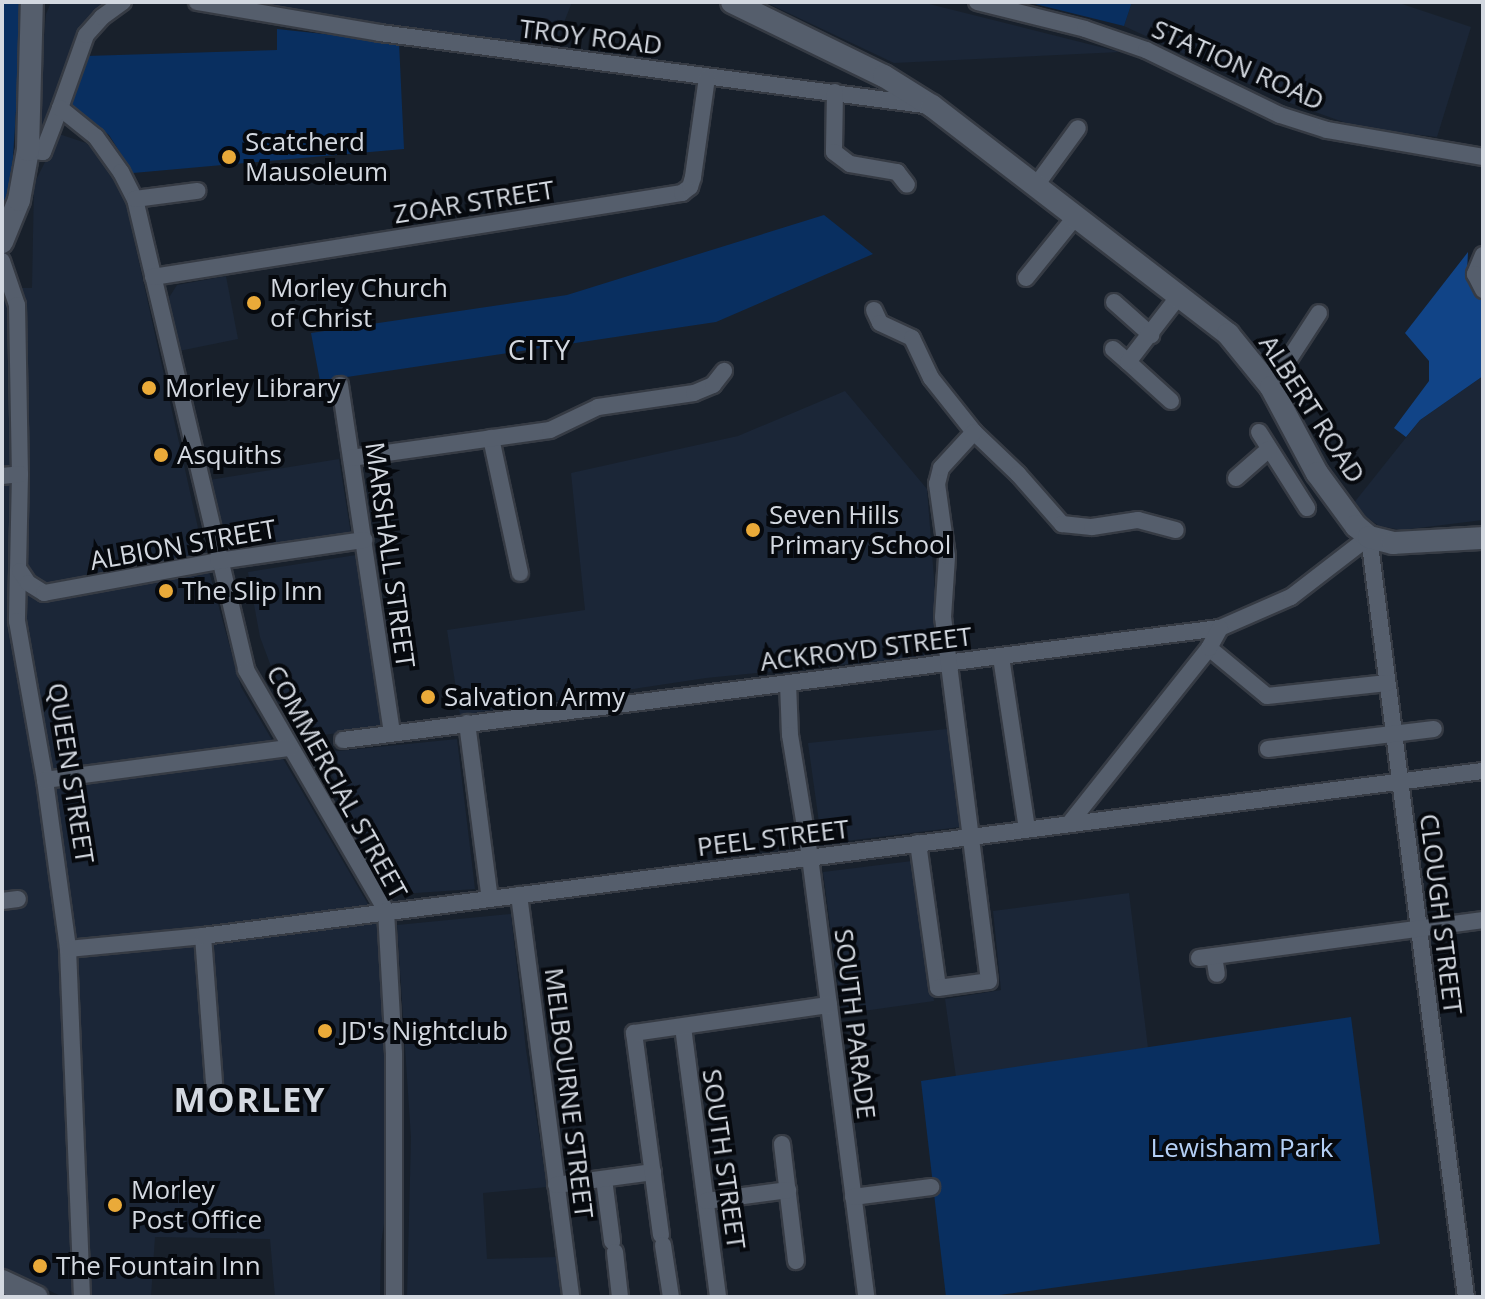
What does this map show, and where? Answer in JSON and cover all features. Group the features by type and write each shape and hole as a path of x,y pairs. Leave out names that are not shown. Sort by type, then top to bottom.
{"street":[{"path":"2,242 19,200 28,150 32,2"},
{"path":"28,150 43,152 86,35 102,17 123,2"},
{"name":"TROY ROAD","path":"197,2 320,24 536,55 604,60 707,78 932,106"},
{"name":"ALBERT ROAD","path":"732,2 884,76 932,106 1228,334 1271,387 1317,473 1356,526 1369,537"},
{"name":"STATION ROAD","path":"977,2 1085,29 1146,50 1280,115 1327,130 1483,157"},
{"name":"ZOAR STREET","path":"153,277 682,193 690,187 693,177 707,78"},
{"path":"835,92 834,152 850,164 897,172 907,185"},
{"name":"COMMERCIAL STREET","path":"60,108 96,137 121,172 135,199 246,670 288,748 386,911 394,1053 394,1297"},
{"path":"1037,184 1078,128"},
{"path":"135,199 197,191"},
{"path":"1026,278 1076,216"},
{"path":"1483,255 1475,274 1483,290"},
{"name":"QUEEN STREET","path":"2,261 17,305 20,474 17,621 45,780 68,949 82,1297"},
{"path":"1128,362 1178,297"},
{"path":"1114,302 1151,335"},
{"path":"874,310 880,323 912,338 931,378 974,432 1018,474 1062,524 1092,527 1138,520 1176,530"},
{"path":"1271,387 1319,313"},
{"path":"1113,349 1171,401"},
{"path":"351,458 550,430 598,407 694,393 713,385 724,371"},
{"name":"MARSHALL STREET","path":"340,385 392,733"},
{"path":"918,843 938,988 989,981 943,617 945,528 937,484 941,468 974,432"},
{"path":"1259,432 1294,492 1307,508"},
{"path":"491,438 520,573"},
{"path":"1236,478 1269,449"},
{"path":"1294,492 1317,473"},
{"path":"2,476 20,474"},
{"path":"1369,537 1393,543 1483,538"},
{"name":"ACKROYD STREET","path":"343,740 1220,628 1291,597 1369,537"},
{"name":"CLOUGH STREET","path":"1369,537 1466,1297"},
{"name":"ALBION STREET","path":"20,571 28,583 44,593 218,561 364,540"},
{"path":"1069,824 1209,648 1220,628"},
{"path":"1209,648 1267,696 1387,683"},
{"path":"1001,657 1027,829"},
{"name":"SOUTH PARADE","path":"788,683 790,735 810,857 866,1297"},
{"path":"467,723 490,899"},
{"path":"1268,749 1434,729"},
{"path":"45,780 288,748"},
{"name":"PEEL STREET","path":"68,949 203,936 1483,771"},
{"name":"MELBOURNE STREET","path":"519,895 571,1297"},
{"path":"1217,974 1206,957 1483,920"},
{"path":"203,936 214,1083"},
{"path":"671,1297 634,1033 829,1005"},
{"name":"SOUTH STREET","path":"683,1027 718,1297"},
{"path":"782,1144 796,1261"},
{"path":"556,1185 653,1172"},
{"path":"604,1179 620,1297"},
{"path":"853,1197 931,1187"},
{"path":"706,1201 788,1190"},
{"path":"2,1281 37,1297"}],"shaded area":[{"path":"51,2 107,2 83,30 44,127 36,126 46,14"},
{"path":"219,2 572,2 554,48"},
{"path":"765,2 921,2 1120,52 894,63"},
{"path":"1132,2 1396,2 1471,27 1437,137 1360,128 1290,103 1124,26"},
{"path":"59,134 86,143 105,159 123,190 202,546 241,687 382,928 389,1046 388,1197 381,1244 380,1297 275,1297 270,1239 155,1237 151,1297 63,1297 2,1269 2,288 32,288 34,184"},
{"path":"1468,252 1467,273 1473,288 1483,300 1483,376 1420,420 1406,437 1394,428 1429,381 1429,361 1405,333"},
{"path":"226,276 238,339 179,351 168,299 177,285"},
{"path":"1483,376 1483,520 1402,530 1379,526 1366,517 1353,504 1420,420"},
{"name":"Seven Hills Primary School","path":"845,391 927,489 940,655 706,678 460,715 447,630 585,610 571,473 738,436"},
{"path":"339,459 351,534 228,552 209,480"},
{"path":"356,555 383,727 293,739 282,696 260,637 248,572"},
{"path":"947,729 960,827 822,844 808,743"},
{"path":"457,739 475,889 386,895 342,812 339,786 330,773 328,752"},
{"path":"912,861 934,1001 842,1014 823,872"},
{"path":"1129,893 1148,1048 956,1077 945,999 1001,990 993,911"},
{"path":"511,914 526,1050 547,1187 483,1193 487,1259 556,1257 561,1297 407,1297 411,1138 397,925"}],"green space":[{"path":"2,2 23,2 11,188 2,216"},
{"path":"1027,2 1132,2 1124,26"},
{"path":"277,29 399,42 404,149 133,173 109,135 69,104 86,56 277,50"},
{"path":"824,215 873,254 716,322 320,381 311,333 567,295"},
{"name":"Lewisham Park","path":"1351,1017 1380,1244 984,1297 946,1297 921,1081"}],"place":[{"name":"Scatcherd Mausoleum","path":"229,157"},
{"name":"Morley Church of Christ","path":"254,303"},
{"name":"Morley Library","path":"149,388"},
{"name":"Asquiths","path":"161,455"},
{"name":"Seven Hills Primary School","path":"753,530"},
{"name":"The Slip Inn","path":"166,591"},
{"name":"Salvation Army","path":"428,697"},
{"name":"JD's Nightclub","path":"325,1031"},
{"name":"Morley Post Office","path":"115,1205"},
{"name":"The Fountain Inn","path":"40,1266"}],"district":[{"name":"CITY","path":"540,349"},
{"name":"MORLEY","path":"250,1100"}]}
